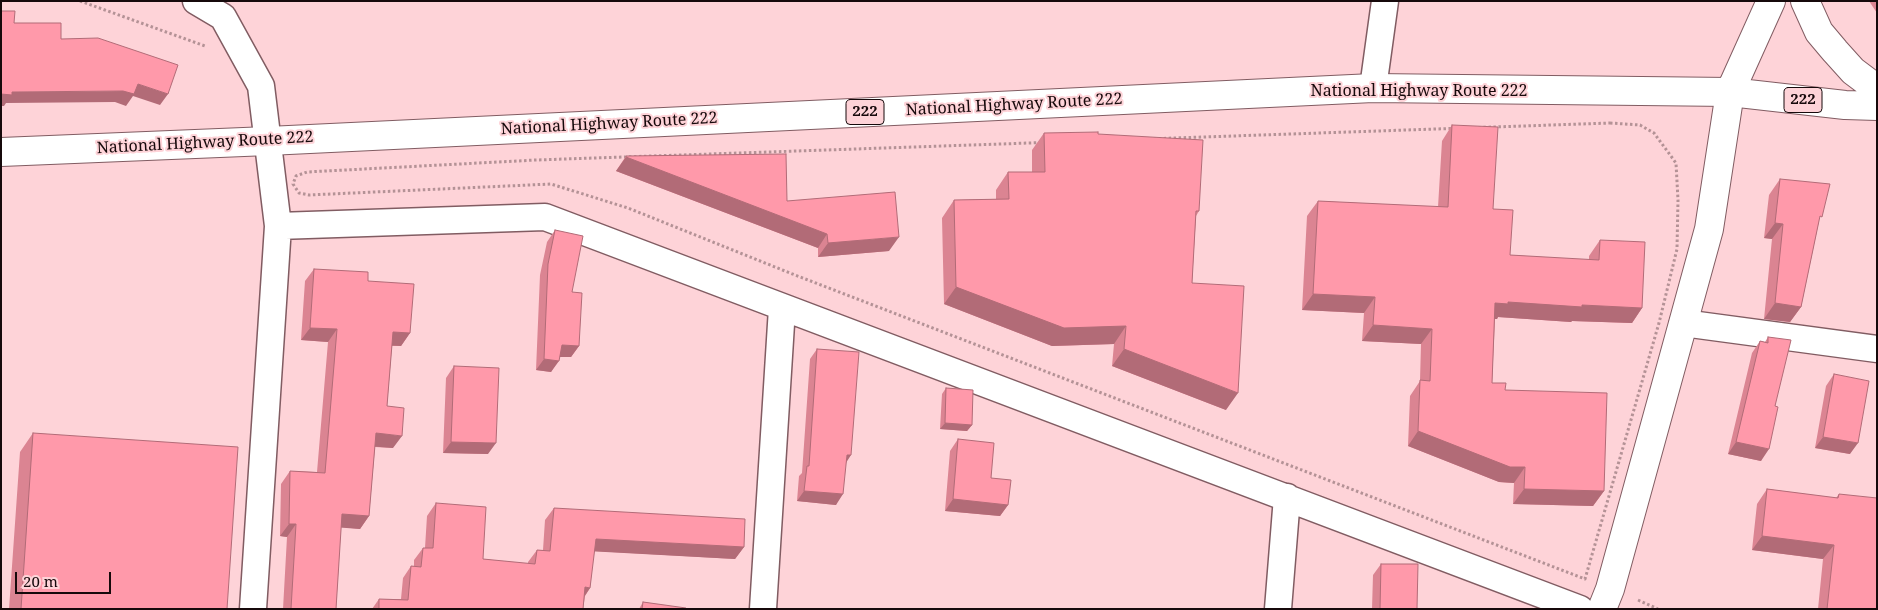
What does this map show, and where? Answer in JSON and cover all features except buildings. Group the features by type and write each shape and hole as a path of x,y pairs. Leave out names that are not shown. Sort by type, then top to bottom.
{"main road":[{"path":"1602,609 1610,589 1710,229 1730,92 1771,1"},
{"path":"1805,1 1819,32 1854,71 1877,89"},
{"name":"National Highway Route 222","path":"1,152 1373,88 1730,92 1845,105 1877,106"}],"street":[{"path":"196,1 223,18 261,86 278,226 253,609"},
{"path":"1373,88 1385,1"},
{"path":"278,226 545,216 782,308 1580,609"},
{"path":"763,609 782,308"},
{"path":"1683,323 1877,349"},
{"path":"1278,609 1287,497"}],"path":[{"path":"80,1 206,46"},
{"path":"1610,123 1640,125 1654,133 1676,164 1678,200 1677,249 1660,323 1585,579 795,275 628,208 551,184 308,196 299,193 293,184 296,176 307,172 536,160 1610,123"},
{"path":"1633,598 1658,609"}]}
